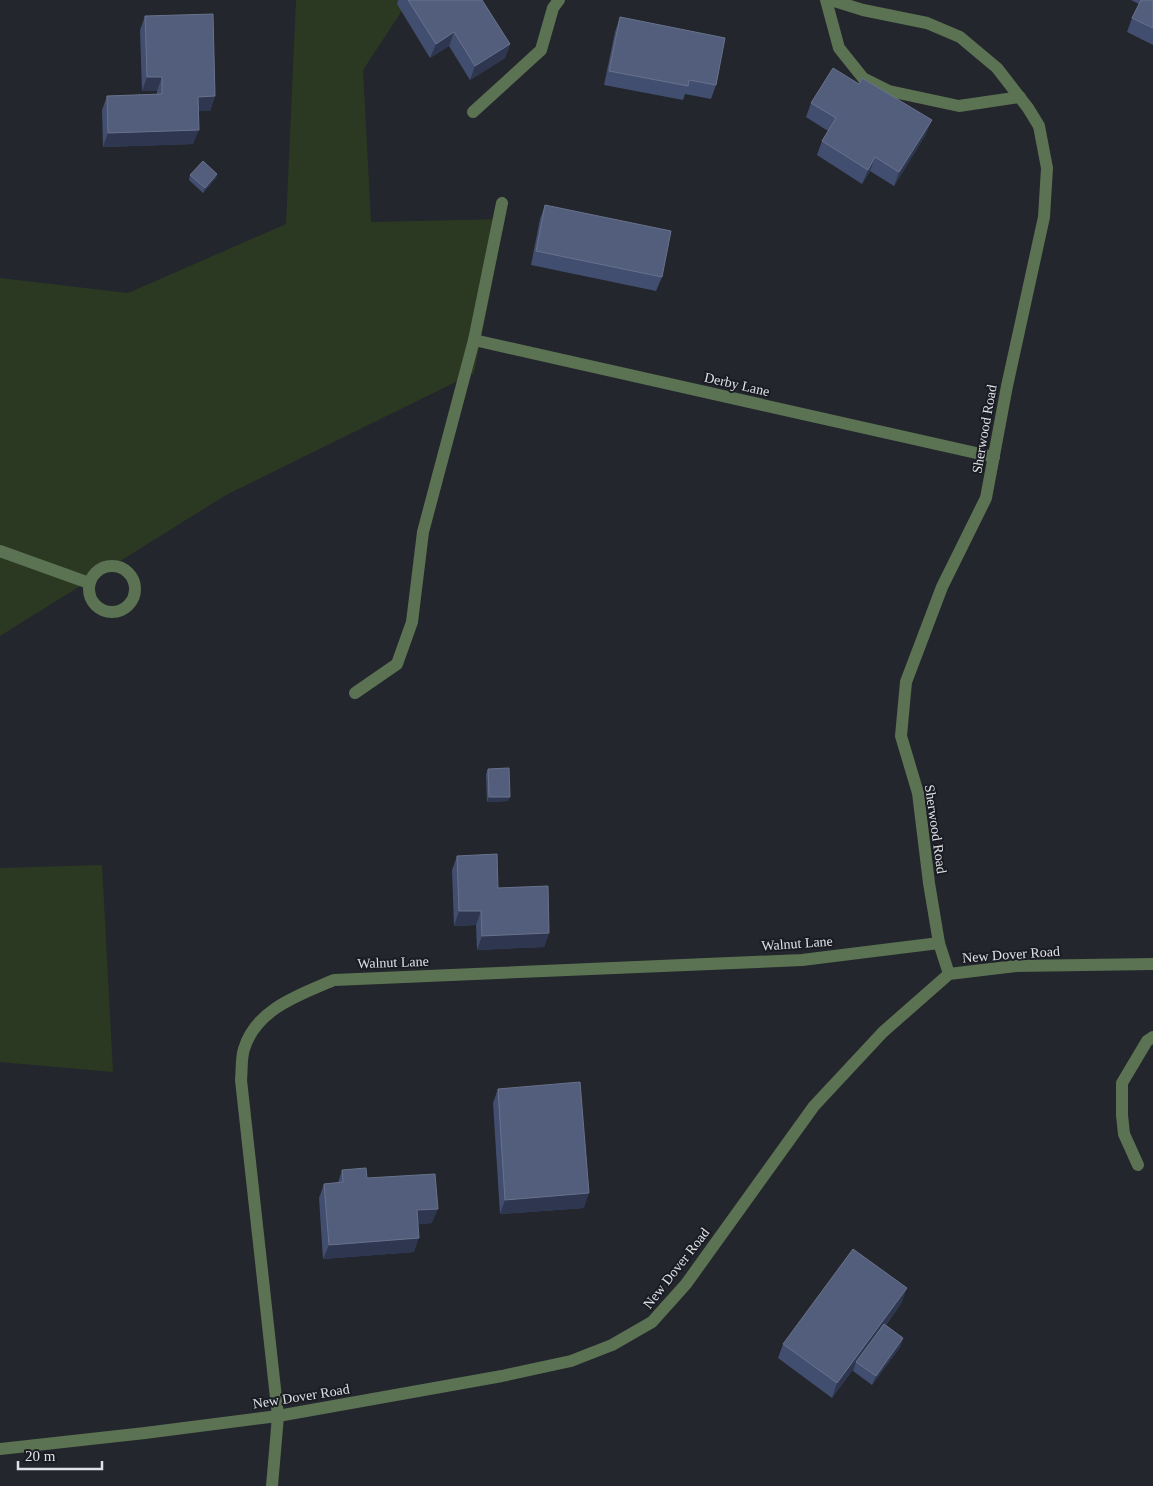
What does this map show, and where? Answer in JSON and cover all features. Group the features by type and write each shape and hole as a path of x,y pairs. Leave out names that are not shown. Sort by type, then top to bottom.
{"street":[{"path":"473,112 541,50 553,8 559,0"},
{"path":"826,0 839,48 863,78 889,91 959,106 1020,97"},
{"name":"Sherwood Road","path":"831,0 863,10 927,23 960,37 997,68 1028,108 1039,126 1047,168 1044,217 1007,386 986,498 942,587 906,682 901,736 918,793 939,943 949,974"},
{"path":"354,693 397,664 412,622 423,532 474,340 502,203"},
{"name":"Derby Lane","path":"474,340 994,457"},
{"path":"0,551 90,583"},
{"name":"Walnut Lane","path":"272,1486 278,1416 241,1080 243,1050 255,1026 283,1003 334,980 802,960 939,943"},
{"name":"New Dover Road","path":"0,1449 278,1416 502,1376 571,1361 612,1345 652,1322 686,1284 814,1106 883,1032 949,974 1016,966 1153,964"},
{"path":"1138,1165 1124,1134 1122,1083 1147,1041 1153,1036"}],"green space":[{"path":"296,0 409,0 363,70 371,222 505,219 474,373 226,495 0,636 0,278 128,293 286,224"},
{"path":"102,865 113,1072 0,1062 0,868"}],"building":[{"path":"408,0 482,0 510,44 475,66 454,32 436,44"},
{"path":"1141,0 1153,0 1153,28 1132,18"},
{"path":"213,14 215,96 198,97 199,130 108,133 107,96 162,94 162,77 147,77 145,16"},
{"path":"620,17 725,38 716,85 689,80 688,86 609,71"},
{"path":"833,68 859,84 862,78 932,120 899,172 875,157 868,170 822,141 836,118 811,103"},
{"path":"203,161 217,174 205,188 190,175"},
{"path":"545,205 671,231 662,277 536,251"},
{"path":"509,768 510,797 489,797 488,769"},
{"path":"497,854 498,888 548,886 549,933 482,936 481,911 459,911 457,856"},
{"path":"580,1082 589,1193 505,1200 498,1089"},
{"path":"366,1168 367,1178 435,1174 438,1209 417,1210 419,1238 329,1245 324,1184 343,1182 342,1170"},
{"path":"853,1249 907,1288 837,1383 783,1344"},
{"path":"884,1324 903,1338 876,1376 856,1362"}]}
